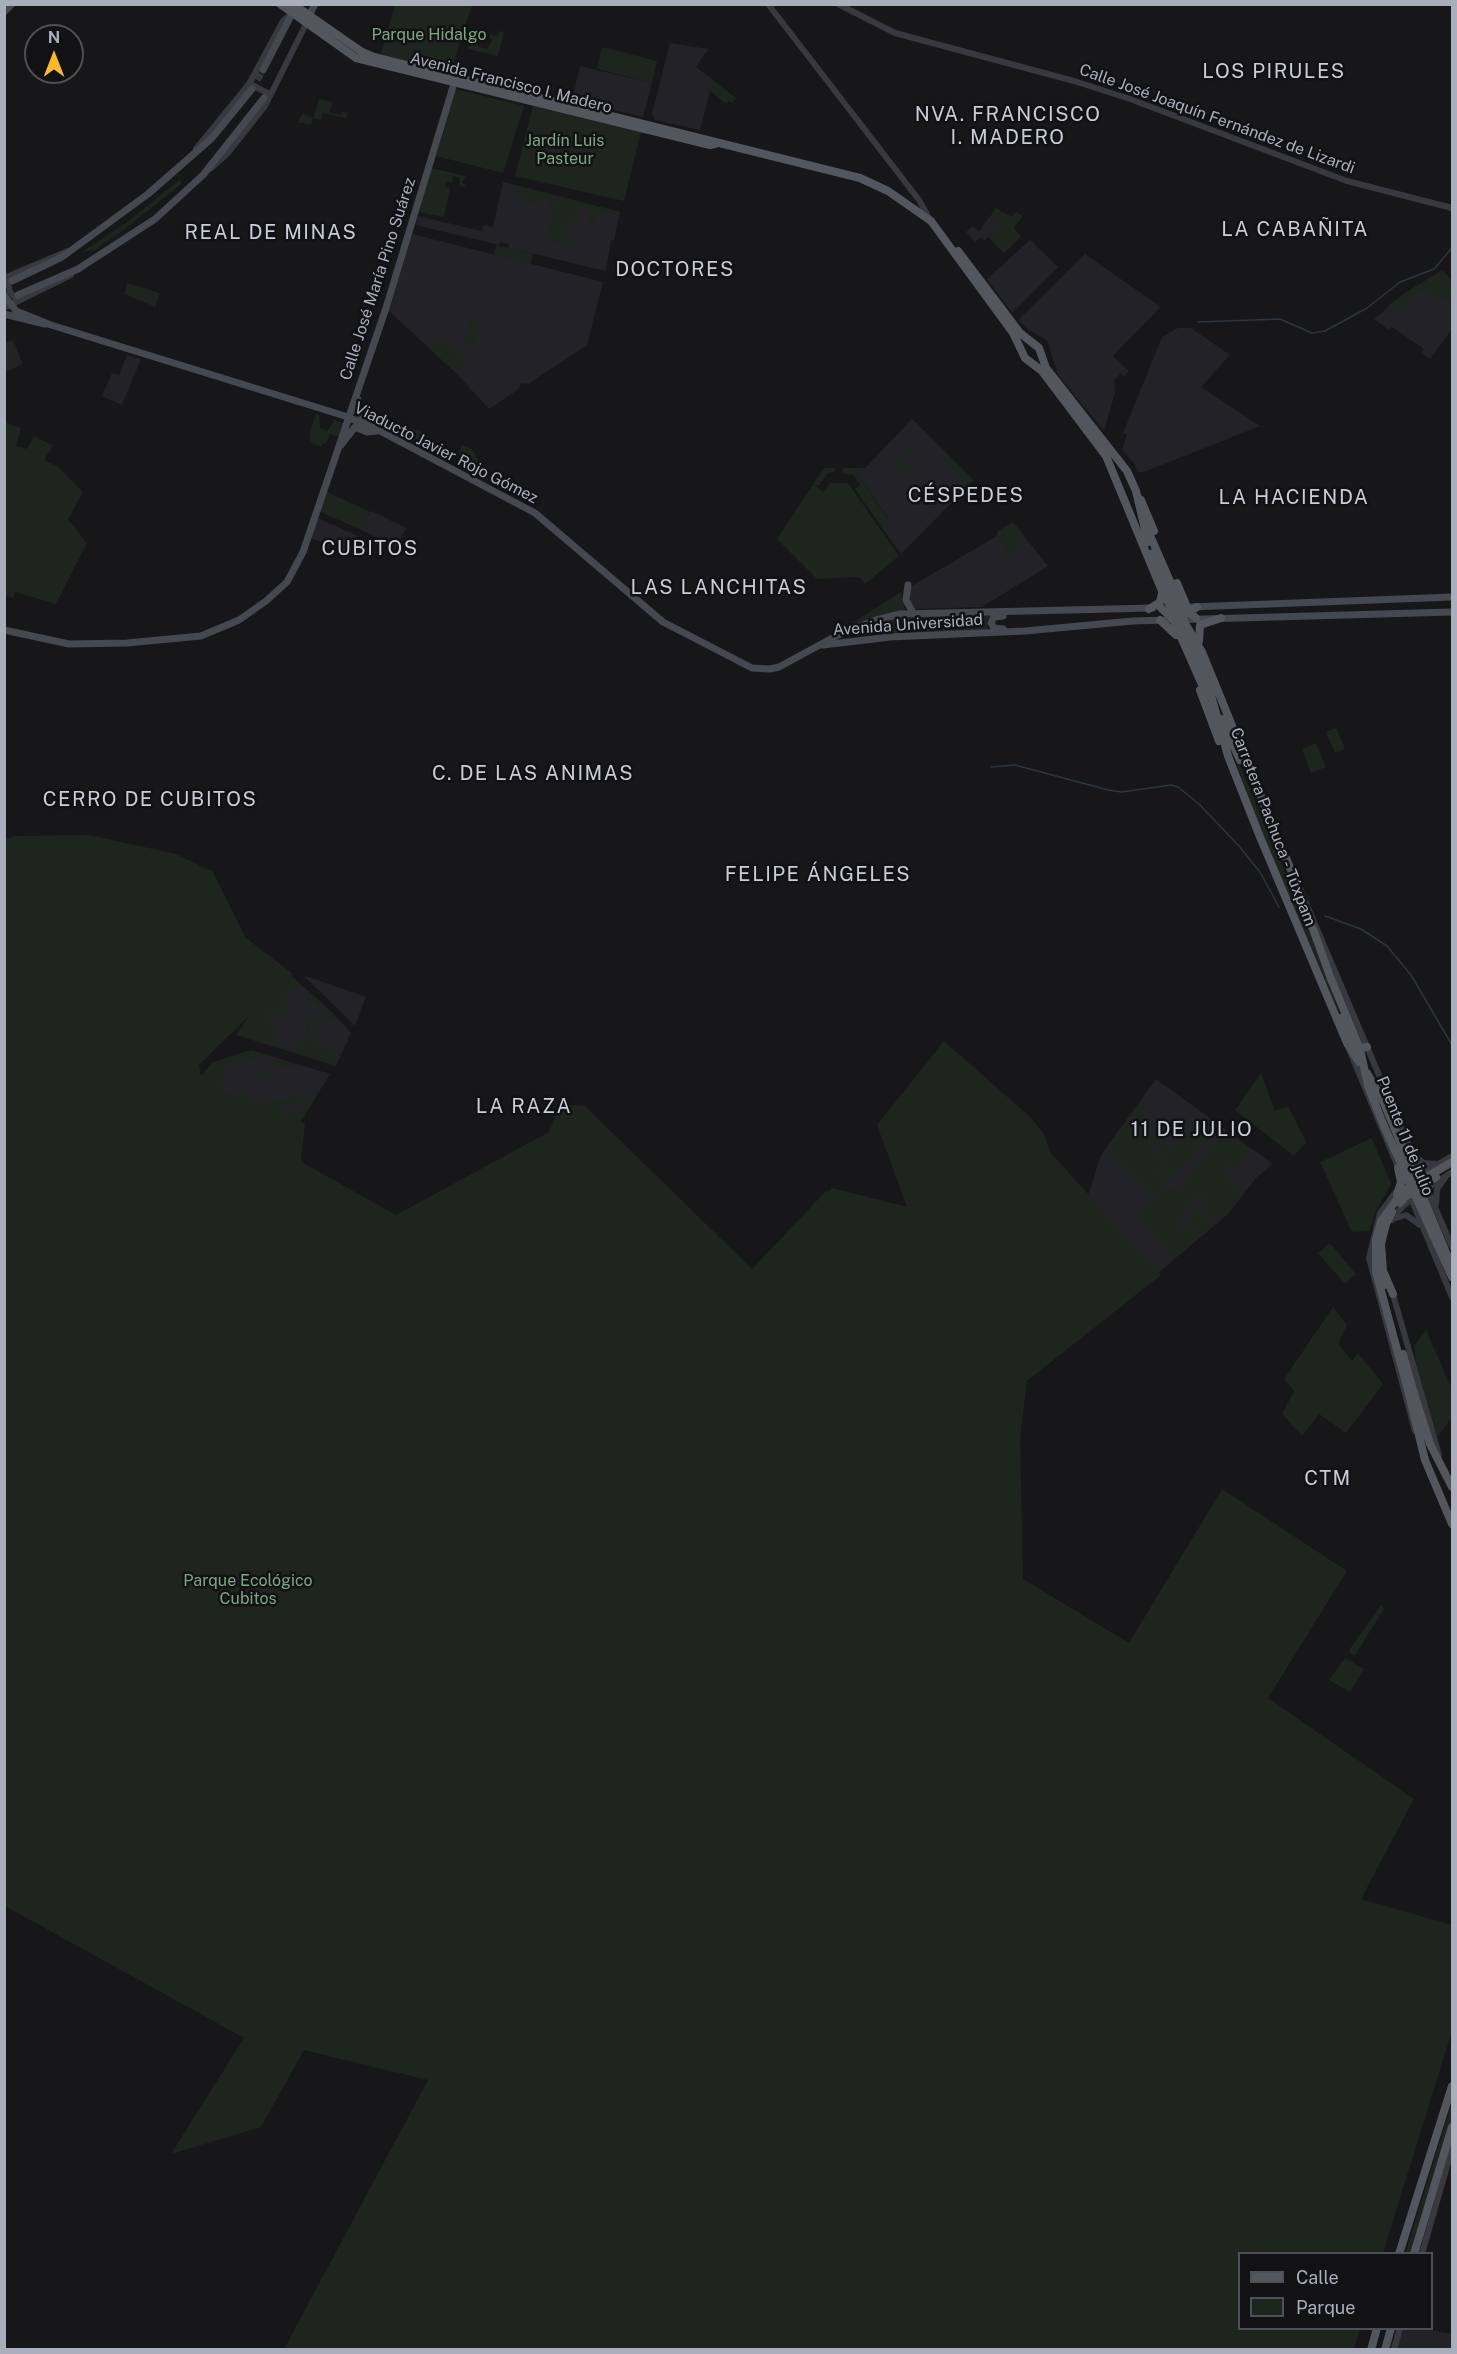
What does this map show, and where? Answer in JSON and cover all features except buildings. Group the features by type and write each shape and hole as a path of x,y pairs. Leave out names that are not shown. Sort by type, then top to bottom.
{"main road":[{"path":"4,12 12,4"},
{"name":"Avenida Francisco I. Madero","path":"280,4 301,8 318,22 368,54 455,79"},
{"path":"263,70 301,8"},
{"name":"Avenida Francisco I. Madero","path":"301,8 306,24 356,58 711,139 716,144 860,178 888,191 931,221 1020,333 1039,348 1046,368 1122,464 1136,491 1148,541 1179,613"},
{"path":"306,24 318,22"},
{"name":"Calle José María Pino Suárez","path":"7,631 54,643 97,644 201,636 239,620 266,601 292,575 303,552 386,308 455,79"},
{"path":"8,278 62,257 120,216 212,138 250,86"},
{"path":"18,298 78,269 155,219 203,175 267,96"},
{"name":"Avenida Francisco I. Madero","path":"976,278 1013,333 1025,358 1042,371 1106,456 1162,591 1179,613"},
{"path":"4,295 7,306"},
{"name":"Viaducto Javier Rojo Gómez","path":"7,306 51,325"},
{"name":"Viaducto Javier Rojo Gómez","path":"4,314 51,325 349,417 380,431 535,513 663,622 752,668 770,669 823,645"},
{"path":"357,393 356,408 359,414 371,421 380,431"},
{"path":"338,448 355,427 367,432 380,431"},
{"path":"1115,474 1141,517"},
{"path":"1136,491 1179,613"},
{"path":"908,585 906,600 913,613"},
{"path":"1156,608 1162,591"},
{"path":"1160,620 1197,607 1452,597"},
{"path":"1400,598 1400,613"},
{"path":"1197,607 1194,611 1197,618"},
{"path":"1156,608 1197,618 1452,612"},
{"path":"1156,608 1161,615 1160,620"},
{"name":"Avenida Universidad","path":"823,645 828,640 876,620 913,613 1156,608"},
{"path":"1025,631 994,628 992,619 998,616 1034,615 1043,611"},
{"name":"Carretera Pachuca - Túxpam","path":"1179,613 1200,646 1297,885 1331,979"},
{"name":"Carretera Pachuca - Túxpam","path":"1179,613 1200,665 1228,756 1292,916 1347,1043 1359,1062"},
{"path":"1200,646 1200,625 1221,618"},
{"path":"1160,620 1177,636 1221,745 1228,756"},
{"name":"Avenida Universidad","path":"823,645 890,637 1025,631 1160,620"},
{"path":"1215,709 1242,765 1255,784"},
{"name":"Puente 11 de julio","path":"1331,979 1360,1049 1368,1086 1384,1131 1452,1277"},
{"path":"1329,1002 1358,1048 1367,1047"},
{"name":"Puente 11 de julio","path":"1359,1062 1384,1103 1452,1268"},
{"path":"1384,1131 1401,1182 1397,1196 1378,1230 1378,1248 1383,1271 1393,1294"},
{"path":"1452,1162 1403,1191 1381,1221 1376,1240 1376,1272 1411,1394 1430,1444 1452,1487"},
{"path":"1451,1171 1406,1196 1386,1224 1381,1244 1383,1283 1411,1394 1419,1442 1452,1524"},
{"path":"1400,2252 1452,2086"},
{"path":"1414,2252 1452,2127"},
{"path":"1371,2349 1376,2330"},
{"path":"1385,2349 1390,2330"}],"street":[{"path":"768,4 889,161 931,221"},
{"name":"Calle José Joaquín Fernández de Lizardi","path":"838,4 895,33 1096,88 1347,181 1452,208"},
{"path":"301,8 283,21 250,86 267,96 306,24"},
{"path":"7,306 18,298 10,292 8,278"},
{"name":"Carretera Pachuca - Túxpam","path":"1297,885 1305,895 1452,1247"},
{"name":"Carretera Pachuca - Túxpam","path":"1347,1043 1394,1159 1408,1182 1411,1199 1452,1297"},
{"path":"1384,1131 1395,1140 1408,1182 1418,1194 1425,1211 1443,1226"},
{"path":"1413,1154 1424,1163 1441,1163"},
{"path":"1392,1196 1408,1182 1452,1156"},
{"path":"1394,1159 1397,1182 1375,1226 1370,1244 1370,1269 1419,1442"},
{"path":"1443,1466 1384,1261 1387,1232 1396,1213 1411,1199 1451,1171"},
{"path":"1436,1208 1437,1189 1451,1171"},
{"path":"1408,1182 1427,1187"},
{"path":"1391,1222 1395,1217 1406,1215 1423,1227"},
{"path":"1422,2252 1452,2149"},
{"path":"1394,2349 1399,2330"}],"shaded area":[{"path":"670,43 708,49 696,67 713,80 700,130 655,120 652,114"},
{"path":"580,66 652,83 643,117 572,100"},
{"path":"503,182 620,212 614,240 611,240 606,271 509,248 509,244 500,242 499,245 416,225 418,216 482,231 483,225 493,227"},
{"path":"991,215 1001,224 984,241 981,237 975,242 966,232 972,226 979,231"},
{"path":"412,234 603,282 587,345 528,384 521,383 519,389 489,409 458,375 389,311"},
{"path":"1030,240 1058,267 1012,313 987,279"},
{"path":"1085,254 1161,307 1113,356 1129,371 1124,376 1121,373 1114,381 1115,393 1104,431 1058,375 1047,340 1029,330 1018,320"},
{"path":"1443,270 1452,282 1452,329 1430,359 1422,353 1424,349 1392,327 1389,330 1374,319 1406,292"},
{"path":"1178,328 1191,328 1230,355 1201,387 1260,426 1144,472 1137,472 1135,464 1122,450 1127,434 1123,433 1162,337"},
{"path":"13,340 23,364 5,372 5,343"},
{"path":"127,355 141,359 122,405 102,396 112,373 119,375"},
{"path":"912,419 974,480 901,554 880,525 888,518 854,468 865,468"},
{"path":"371,511 406,528 396,547 361,530"},
{"path":"318,518 358,536 349,555 309,537"},
{"path":"1013,522 1048,566 982,607 916,609 911,605 908,596 910,587 997,536 998,531"},
{"path":"287,972 332,1012 351,1033 336,1066 236,1035"},
{"path":"305,977 366,997 355,1026"},
{"path":"251,1050 330,1074 300,1123 194,1085 212,1063"},
{"path":"1156,1079 1273,1164 1256,1178 1228,1214 1152,1278 1087,1199 1101,1155"},
{"path":"1396,2330 1431,2330 1452,2334 1452,2349 1390,2350"}],"green space":[{"name":"Parque Hidalgo","path":"395,5 472,5 451,70 448,72 381,54"},
{"path":"499,31 504,32 498,56 468,49 473,34 479,47 487,49 493,39 489,38 490,34 498,36"},
{"path":"602,47 657,61 652,83 597,69"},
{"path":"713,80 736,98 732,103 729,101 726,104 710,91"},
{"path":"456,89 524,106 503,173 436,156"},
{"path":"319,99 333,102 329,112 341,115 342,112 348,113 346,118 323,113 321,120 313,118"},
{"name":"Jardín Luis Pasteur","path":"533,106 641,132 624,201 515,176"},
{"path":"303,113 313,118 311,125 298,122"},
{"path":"431,168 466,176 462,182 467,187 459,186 460,178 453,176 452,183 446,182 445,187 450,188 444,217 419,212"},
{"path":"180,179 181,184 129,226 95,250 82,252 126,223"},
{"path":"518,186 554,195 552,206 548,205 549,199 543,198 541,205 525,202 526,197 516,193"},
{"path":"557,196 620,212 619,215 607,212 606,215 596,213 595,226 589,224 590,210 582,208 578,221 567,223 564,237 572,239 570,246 546,240"},
{"path":"996,208 1012,217 1016,212 1023,216 1014,227 1021,237 1004,253 988,237 1001,224 991,215"},
{"path":"496,245 533,254 531,264 494,255"},
{"path":"1443,270 1452,282 1452,298 1438,300 1425,290 1422,293 1419,290 1405,307 1401,308 1399,314 1388,305"},
{"path":"127,283 160,293 155,307 125,294"},
{"path":"470,320 481,323 475,347 464,344"},
{"path":"438,337 442,337 467,360 459,372 431,348"},
{"path":"361,411 423,432 419,444 376,422"},
{"path":"316,414 319,415 320,428 327,431 335,420 343,423 338,437 330,434 326,444 323,443 321,447 311,442 310,432"},
{"path":"5,422 21,428 16,446 27,449 34,436 53,446 44,460 57,466 83,492 68,519 87,543 56,604 15,592 13,598 5,595"},
{"path":"462,445 472,449 489,481 456,463"},
{"path":"907,448 922,463 908,476 893,461 898,456 911,469 917,463 905,451"},
{"path":"949,456 973,480 969,485 944,460"},
{"path":"824,468 835,468 835,472 828,473 819,485 814,485 823,492 817,501 830,483 848,483 899,556 865,584 859,577 817,579 777,539"},
{"path":"843,468 854,468 888,519 880,525 855,489 860,485 853,475 843,473"},
{"path":"327,492 370,512 361,530 319,511"},
{"path":"1013,522 1025,537 1018,542 1020,546 1007,555 997,534"},
{"path":"901,592 905,611 840,631"},
{"path":"991,615 987,622 988,630 883,635 880,625 881,621 908,617"},
{"path":"1336,728 1345,749 1335,753 1326,732"},
{"path":"1226,733 1307,923 1342,1020 1334,1008 1256,819"},
{"path":"1316,743 1326,767 1311,773 1302,749"},
{"name":"Parque Ecológico Cubitos","path":"89,835 176,854 213,872 246,938 293,974 291,976 306,989 286,989 287,1014 270,1014 270,1024 274,1024 274,1036 278,1037 278,1048 236,1035 249,1016 199,1065 201,1076 212,1063 251,1050 266,1055 237,1065 236,1061 226,1062 221,1087 227,1094 249,1095 251,1103 290,1100 290,1094 303,1094 297,1103 280,1105 281,1114 304,1112 304,1104 299,1104 303,1097 310,1101 317,1090 319,1091 301,1122 305,1124 301,1158 305,1164 396,1215 549,1132 560,1104 585,1106 752,1269 827,1190 828,1192 832,1188 907,1207 877,1125 944,1041 1029,1116 1044,1134 1050,1152 1161,1275 1027,1381 1020,1438 1023,1579 1129,1643 1222,1489 1347,1571 1268,1698 1414,1799 1361,1899 1452,1925 1452,2031 1383,2252 1238,2252 1238,2330 1360,2330 1354,2349 284,2349 428,2080 304,2050 261,2127 171,2154 244,2038 5,1906 5,839 17,836"},
{"path":"306,989 340,1021 323,1021 316,1037 318,1022 309,1022 309,1029 314,1029 314,1039 308,1037 306,1018 327,1018 327,1010 308,1010 316,1009 316,1002 309,1002"},
{"path":"303,1038 341,1053 336,1065 279,1048 298,1047 298,1040"},
{"path":"274,1058 300,1066 278,1068 278,1076 259,1078 258,1071 270,1070 270,1065 275,1064"},
{"path":"1261,1073 1275,1111 1288,1106 1306,1142 1294,1156 1235,1110"},
{"path":"1140,1103 1145,1107 1142,1112 1147,1117 1139,1125 1148,1137 1153,1134 1157,1141 1136,1158 1154,1178 1178,1156 1168,1163 1154,1146 1163,1138 1172,1149 1195,1124 1212,1137 1153,1195 1107,1149"},
{"path":"1228,1131 1251,1149 1235,1171 1229,1165 1223,1171 1243,1193 1228,1214 1215,1223 1199,1208 1207,1199 1202,1194 1182,1214 1185,1219 1178,1226 1190,1237 1184,1230 1190,1223 1201,1234 1173,1259 1135,1215 1161,1189 1165,1193 1170,1188 1174,1191"},
{"path":"1372,1138 1391,1184 1375,1213 1370,1231 1352,1232 1320,1162"},
{"path":"1149,1147 1166,1165 1154,1176 1137,1158"},
{"path":"1197,1209 1213,1225 1204,1234 1188,1218"},
{"path":"1330,1243 1356,1274 1345,1284 1318,1253"},
{"path":"1333,1307 1347,1325 1338,1344 1352,1361 1358,1353 1383,1384 1346,1433 1319,1414 1302,1436 1282,1414 1294,1391 1284,1379"},
{"path":"1426,1330 1450,1385 1452,1384 1452,1417 1437,1438 1418,1380 1414,1346"},
{"path":"1381,1605 1384,1609 1355,1655 1351,1654 1349,1650"},
{"path":"1345,1658 1364,1669 1350,1692 1329,1680"},
{"path":"1452,2102 1452,2119 1410,2252 1406,2252"}],"waterway":[{"path":"1198,322 1280,319 1312,333 1325,331 1367,308 1400,282 1434,269 1452,248"},
{"path":"991,767 1015,765 1122,792 1171,785 1178,787 1199,804 1239,846 1260,872 1279,907"},
{"path":"1325,916 1361,929 1387,946 1411,975 1452,1045"}],"tunnel":[{"path":"252,89 263,70"}],"district":[{"name":"LOS PIRULES","path":"1274,72"},
{"name":"NVA. FRANCISCO I. MADERO","path":"1008,126"},
{"name":"LA CABAÑITA","path":"1295,230"},
{"name":"REAL DE MINAS","path":"271,233"},
{"name":"DOCTORES","path":"675,270"},
{"name":"CÉSPEDES","path":"966,496"},
{"name":"LA HACIENDA","path":"1294,498"},
{"name":"CUBITOS","path":"370,549"},
{"name":"LAS LANCHITAS","path":"719,588"},
{"name":"C. DE LAS ANIMAS","path":"533,774"},
{"name":"CERRO DE CUBITOS","path":"150,800"},
{"name":"FELIPE ÁNGELES","path":"818,875"},
{"name":"LA RAZA","path":"524,1107"},
{"name":"11 DE JULIO","path":"1192,1130"},
{"name":"CTM","path":"1328,1479"}]}
